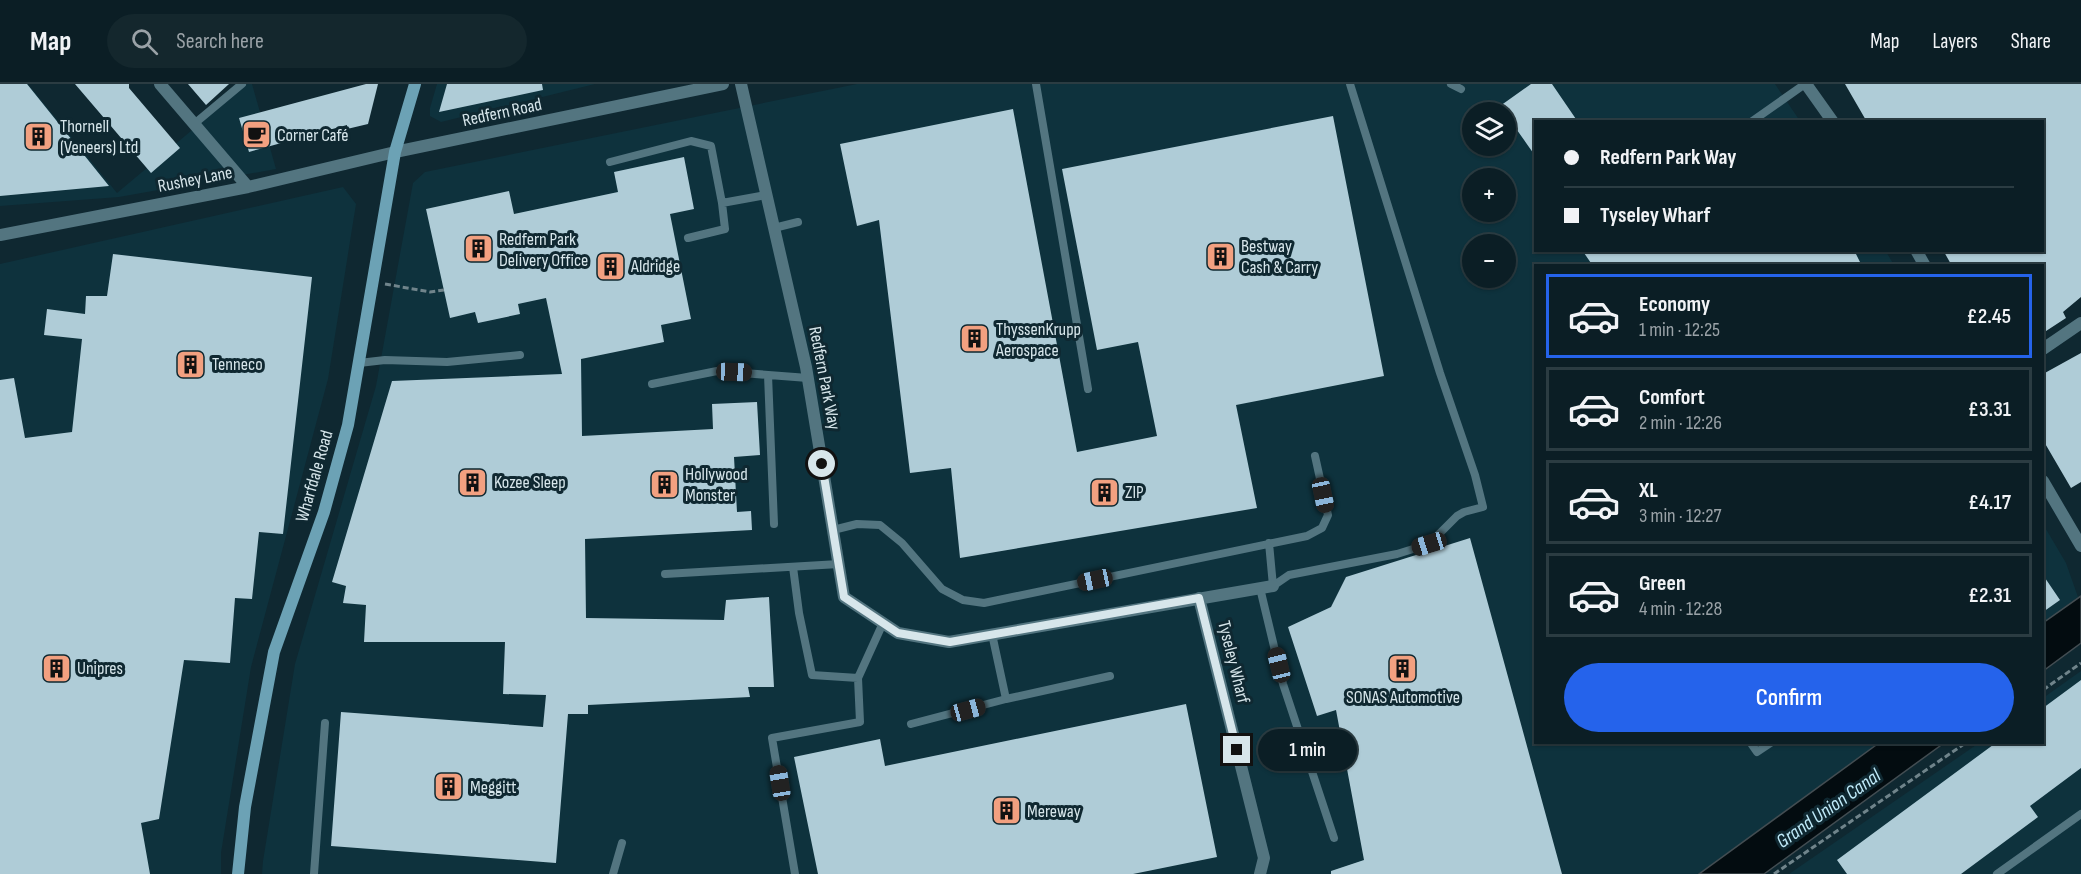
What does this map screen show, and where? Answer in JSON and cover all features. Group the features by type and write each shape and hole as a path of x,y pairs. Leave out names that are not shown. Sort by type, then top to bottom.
{"main road":[{"name":"Wharfdale Road","path":"238,874 245,807 274,652 324,512 348,425 395,152 415,84"}],"street":[{"path":"160,84 248,187"},
{"name":"Redfern Road","path":"395,152 723,84"},
{"name":"Redfern Park Way","path":"741,84 808,378 844,597 898,633 950,642 1273,586"},
{"path":"1805,84 1832,120"},
{"name":"Rushey Lane","path":"0,236 248,187 395,152"},
{"path":"2044,347 2081,323"},
{"path":"2044,483 2081,546"},
{"name":"Tyseley Wharf","path":"1199,598 1264,858 1260,874"}],"lane":[{"path":"194,124 242,84"},
{"path":"1036,84 1088,389"},
{"path":"1269,543 1273,586 1289,575 1397,554 1429,544 1457,516 1483,507 1475,475 1440,373 1350,84"},
{"path":"1451,84 1461,89"},
{"path":"1754,120 1805,84"},
{"path":"610,162 691,141 711,146 725,230 688,238"},
{"path":"722,203 766,195"},
{"path":"774,228 798,222"},
{"path":"359,363 385,360 447,362 520,355"},
{"path":"652,384 717,371 808,378"},
{"path":"768,375 774,524"},
{"path":"833,530 857,524 880,525 902,543 942,589 963,600 984,603 1307,536 1322,528 1328,515 1315,456"},
{"path":"665,574 839,564"},
{"path":"793,567 799,613 812,675 858,678"},
{"path":"1260,588 1283,684 1334,838"},
{"path":"795,874 772,738 860,722 858,678 883,623"},
{"path":"992,634 1006,699"},
{"path":"911,724 1006,699 1110,676"},
{"path":"314,874 325,723"},
{"path":"1751,744 1757,752 1769,744"},
{"path":"1997,874 2081,814"},
{"path":"613,874 622,843"}],"path":[{"path":"371,282 430,292 444,290"},
{"path":"2044,689 2081,663"},
{"path":"1774,874 1964,744"}],"shaded area":[{"path":"0,84 28,84 117,193 247,84 252,84 276,169 119,197 0,206"},
{"path":"437,84 595,84 441,122 430,116"},
{"path":"857,84 1775,84 1799,120 1534,120 1534,252 1886,252 1893,264 1534,264 1534,744 1878,744 1699,874 262,874 295,664 376,386 413,183 425,172"},
{"path":"343,187 356,204 328,379 251,667 221,853 221,874 0,874 0,264"},
{"path":"2044,526 2066,563 2078,597 2044,622"},
{"path":"2081,671 2081,874 1789,874 1978,744 2044,744 2044,697"}],"water":[{"path":"2081,596 2081,643 2044,670 2044,622"},
{"name":"Grand Union Canal","path":"1878,744 1943,744 1764,874 1699,874"}],"building":[{"name":"Thornell (Veneers) Ltd","path":"0,84 27,84 109,186 0,196"},
{"path":"75,84 129,84 129,88 180,148 151,173"},
{"path":"188,84 229,84 206,105"},
{"path":"366,84 378,84 368,124 347,129 347,125 249,152 239,118"},
{"path":"447,84 542,84 543,90 439,112"},
{"path":"1531,84 1552,84 1577,120 1534,120 1534,154 1516,129 1516,102 1506,102"},
{"path":"1845,84 2081,84 2081,297 2063,312 2066,318 2044,332 2044,264 1951,264 1944,252 2044,252 2044,120 1866,120"},
{"path":"1013,109 1077,452 1157,436 1138,342 1097,350 1062,169 1333,116 1384,376 1236,405 1257,508 960,558 951,468 910,473 879,220 857,226 840,144"},
{"path":"684,157 694,209 670,214 691,319 661,325 664,342 581,359 582,436 713,429 712,404 757,402 760,455 734,457 737,512 751,511 752,530 585,539 586,618 724,620 726,600 769,597 774,687 748,687 750,697 588,705 588,714 568,714 556,863 331,846 341,712 543,727 546,695 503,694 505,642 364,642 366,605 343,603 346,586 332,582 392,381 562,374 546,298 518,304 520,314 478,323 475,312 450,318 426,209 509,191 514,214 618,192 614,172"},
{"path":"1583,252 1855,252 1861,264 1592,264"},
{"path":"113,254 312,277 283,534 259,532 252,599 235,598 230,663 184,660 159,819 141,823 150,874 0,874 0,380 14,378 25,438 72,432 82,339 44,335 47,309 85,314 86,296 107,296"},
{"path":"2081,353 2081,482 2071,488 2044,442 2044,373"},
{"name":"SONAS Automotive","path":"1470,538 1562,874 1331,874 1331,871 1364,860 1336,710 1317,716 1288,627 1331,607 1346,577"},
{"path":"2044,576 2060,600 2044,611"},
{"path":"2081,680 2081,768 2030,806 2038,817 1961,874 1847,874 1837,860 1994,744 2044,744 2044,707"},
{"name":"Mereway","path":"1186,704 1217,857 1133,874 818,874 794,757 880,739 885,766"}],"place":[{"name":"Corner Café","path":"256,135"},
{"name":"Thornell (Veneers) Ltd","path":"39,136"},
{"name":"Redfern Park Delivery Office","path":"478,249"},
{"name":"Bestway Cash & Carry","path":"1220,256"},
{"name":"Aldridge","path":"610,266"},
{"name":"ThyssenKrupp Aerospace","path":"975,339"},
{"name":"Tenneco","path":"191,364"},
{"name":"Kozee Sleep","path":"473,482"},
{"name":"Hollywood Monster","path":"664,484"},
{"name":"ZIP","path":"1104,492"},
{"name":"Unipres","path":"56,668"},
{"name":"SONAS Automotive","path":"1403,668"},
{"name":"Meggitt","path":"449,787"},
{"name":"Mereway","path":"1006,811"}],"route":[{"path":"822,464 844,597 898,633 950,642 1199,598 1237,750"}]}
